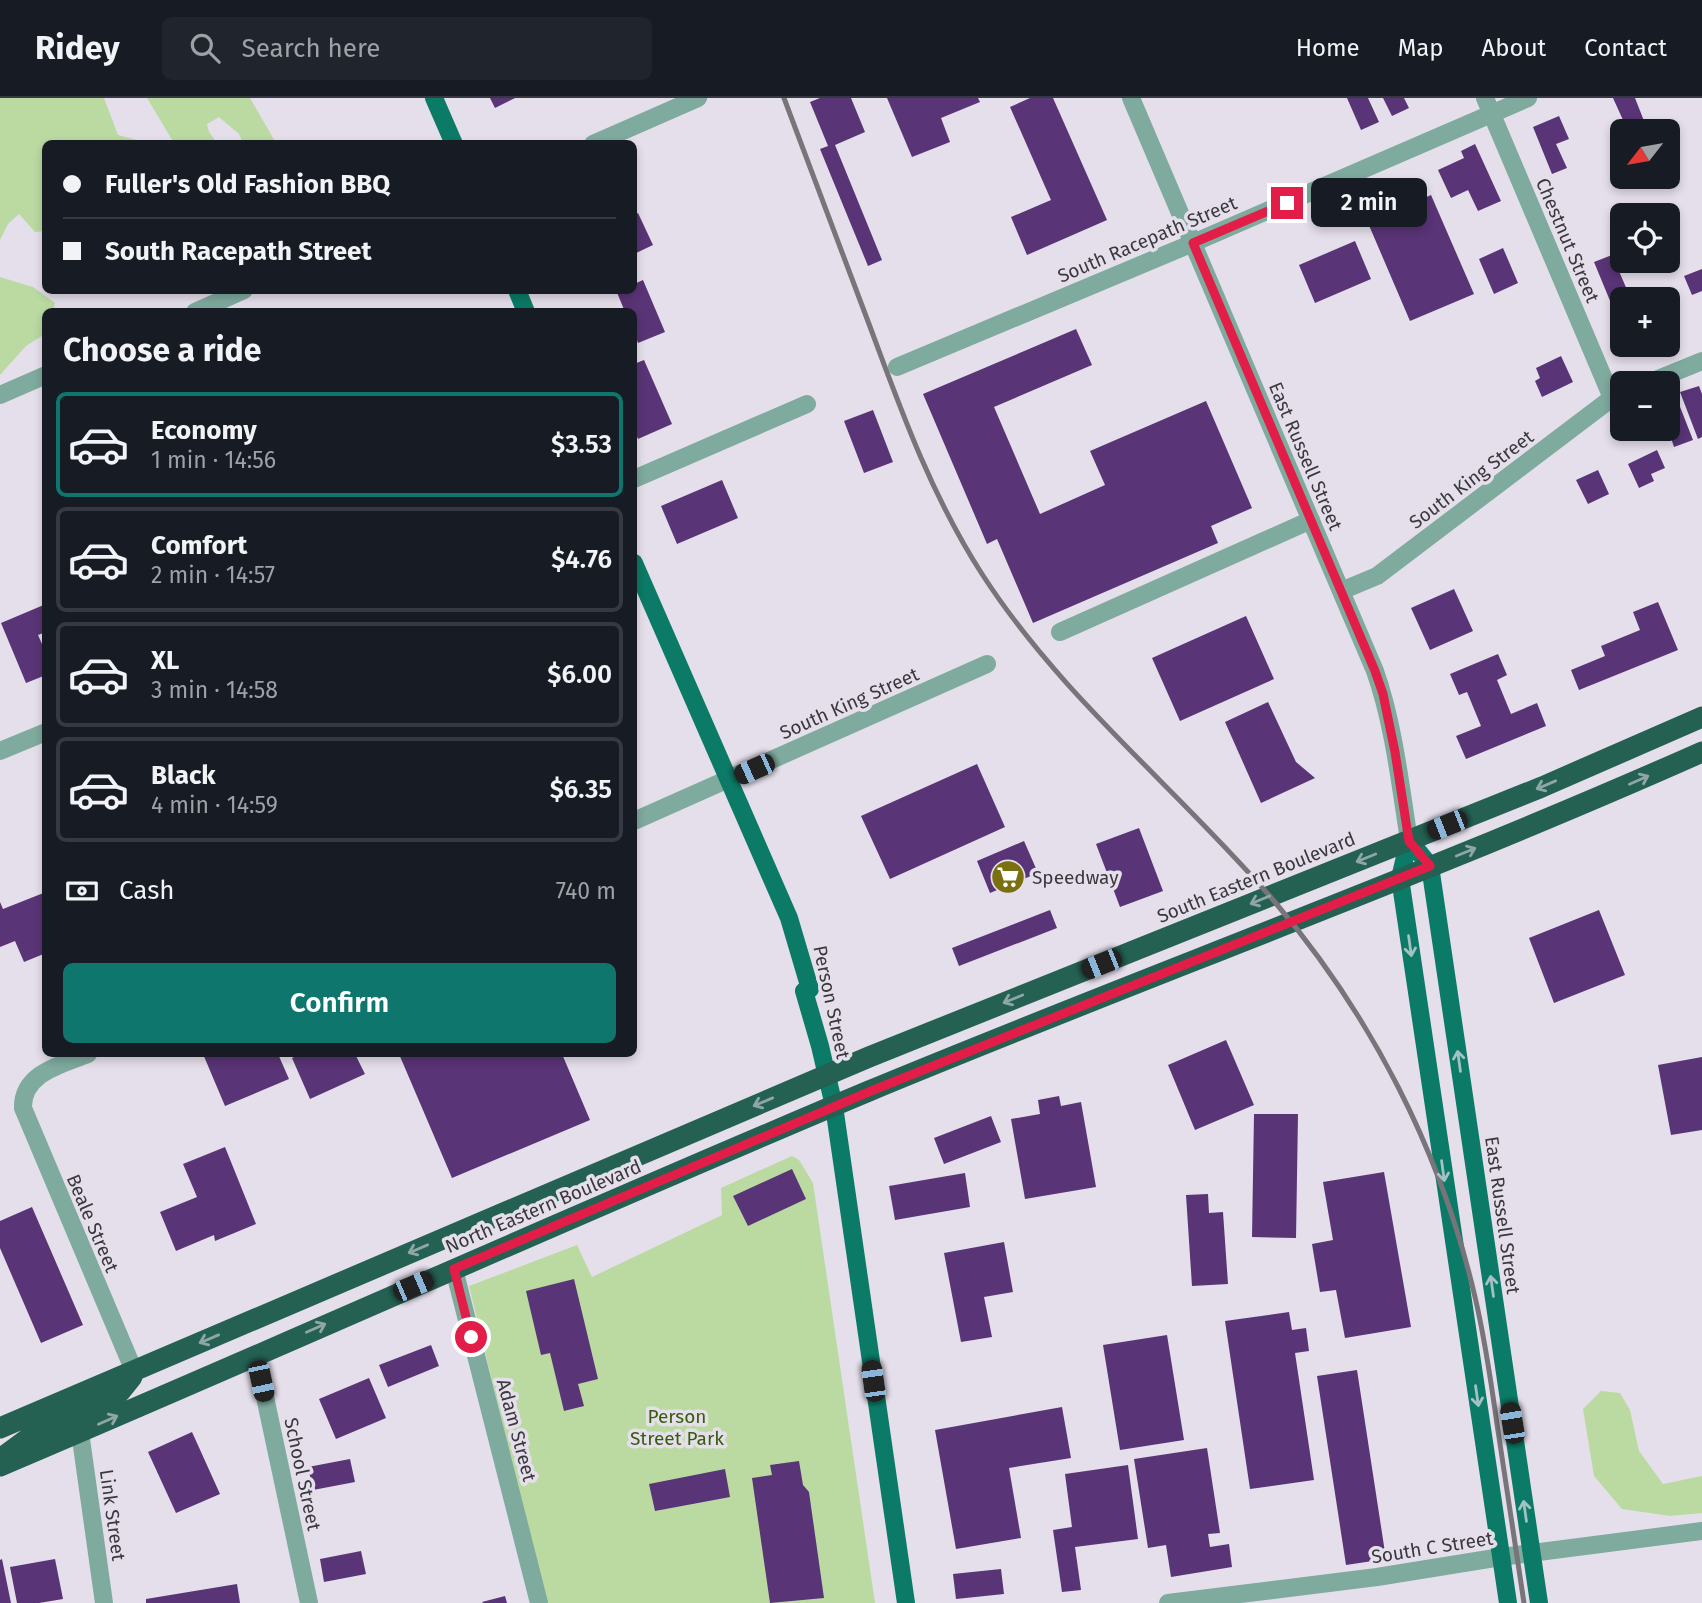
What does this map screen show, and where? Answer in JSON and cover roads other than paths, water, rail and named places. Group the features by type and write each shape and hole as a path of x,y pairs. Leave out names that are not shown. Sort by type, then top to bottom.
{"highway":[{"name":"South Eastern Boulevard","path":"825,1076 1542,787 1702,717"},
{"path":"834,1107 1554,816 1702,752"},
{"name":"North Eastern Boulevard","path":"0,1428 825,1076"},
{"name":"North Eastern Boulevard","path":"0,1466 834,1107"},
{"path":"0,1460 49,1423 120,1392 128,1385 134,1371"}],"main road":[{"path":"434,98 452,140"},
{"name":"Person Street","path":"637,570 789,918 801,953 810,989 804,991 834,1107 906,1603"},
{"path":"1409,841 1430,866"},
{"name":"East Russell Street","path":"1409,841 1400,878 1508,1603"},
{"name":"East Russell Street","path":"1430,866 1539,1603"}],"street":[{"path":"602,140 698,98"},
{"name":"East Russell Street","path":"1131,98 1383,694 1409,841"},
{"name":"South Racepath Street","path":"897,368 1193,243 1488,106 1528,98"},
{"name":"Chestnut Street","path":"1488,106 1610,380"},
{"path":"204,308 235,294"},
{"path":"1677,371 1702,361"},
{"path":"0,395 42,377"},
{"name":"South King Street","path":"1341,591 1377,576 1610,401"},
{"path":"637,478 807,404"},
{"path":"1060,632 1311,520"},
{"name":"South King Street","path":"637,820 987,664"},
{"path":"0,751 42,734"},
{"name":"Beale Street","path":"81,1057 36,1077 25,1090 24,1116 134,1371"},
{"name":"Adam Street","path":"454,1269 539,1603"},
{"name":"School Street","path":"256,1355 309,1603"},
{"name":"Link Street","path":"80,1432 104,1603"},
{"name":"South C Street","path":"1168,1603 1377,1577 1501,1557 1702,1531"}],"railway":[{"path":"784,98 908,425 948,516 982,574 1014,619 1084,703 1274,901 1342,990 1398,1087 1443,1190 1475,1297 1488,1360 1524,1603"}],"place":[{"name":"Speedway","path":"1008,877"}],"park label":[{"name":"Person Street Park","path":"677,1427"}]}
